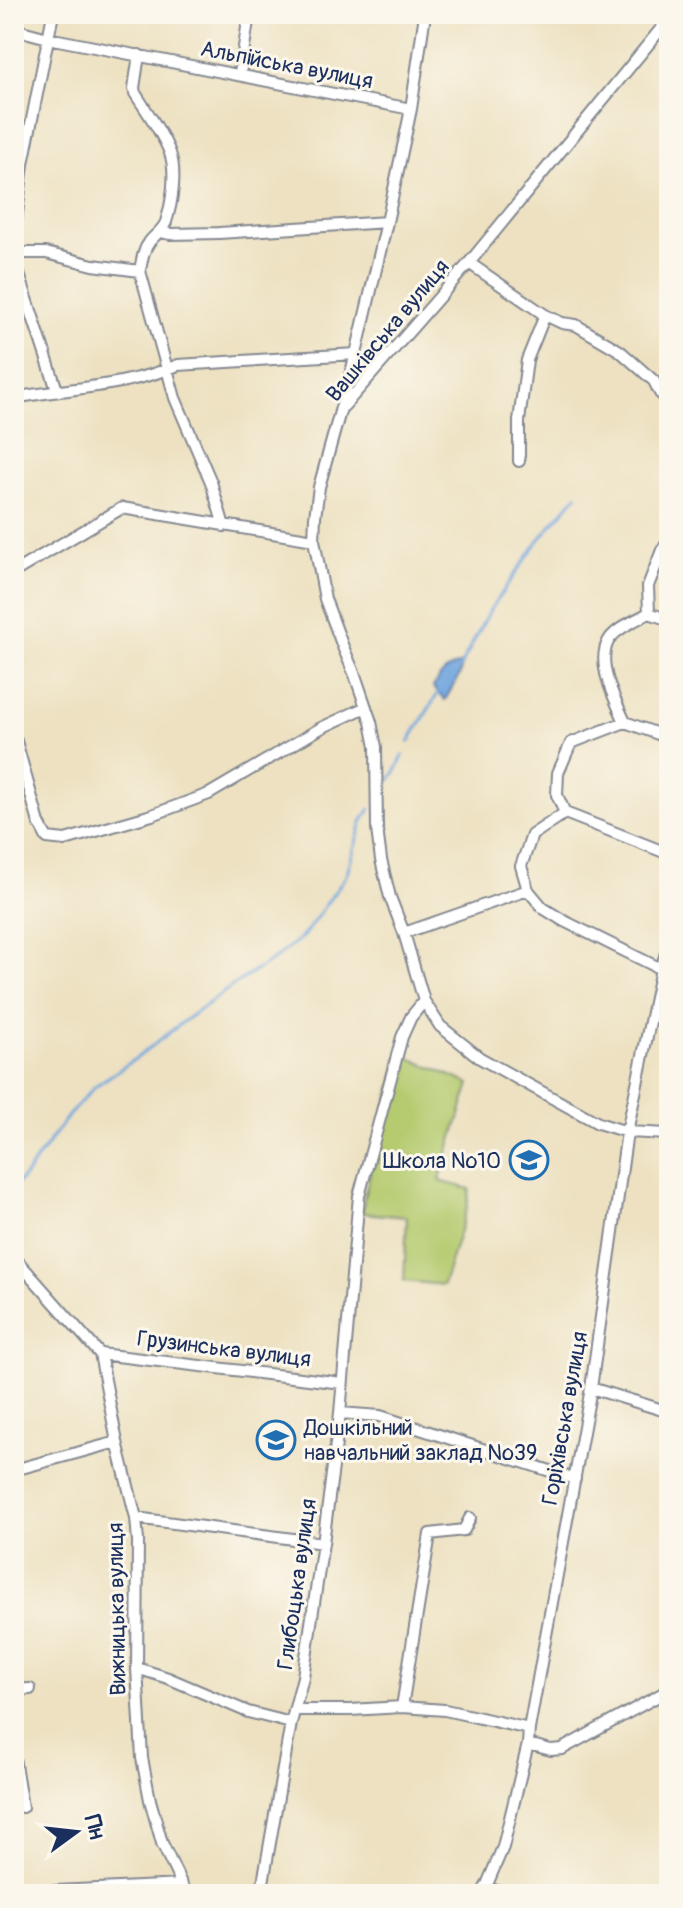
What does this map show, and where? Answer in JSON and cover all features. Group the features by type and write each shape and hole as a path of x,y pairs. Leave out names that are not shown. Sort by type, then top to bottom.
{"street":[{"path":"14,238 23,164 53,14"},
{"path":"240,74 249,14"},
{"path":"341,409 387,222 411,109 425,14"},
{"name":"Вашківська вулиця","path":"668,23 469,263 341,409 319,487 314,540 329,614 366,707 376,747 377,829 381,860 424,1001 440,1026 480,1058 598,1123 627,1132 669,1134"},
{"name":"Альпійська вулиця","path":"14,29 411,109"},
{"path":"139,55 135,93 169,152 173,165 170,204 165,222 143,254 140,271 175,398 211,482 224,526"},
{"path":"161,232 219,233 387,222"},
{"path":"57,390 14,256 46,253 93,265 140,271"},
{"path":"469,263 545,315 576,325 620,351 654,381 669,401"},
{"path":"519,461 519,421 527,360 545,315"},
{"path":"14,398 96,386 178,365 356,354"},
{"path":"14,572 122,508 314,540"},
{"path":"649,613 648,586 662,550 669,541"},
{"path":"625,722 605,671 606,650 612,637 649,613 669,620"},
{"path":"14,734 39,823 47,838 65,840 152,815 209,794 321,728 366,707"},
{"path":"669,738 625,722 571,743 558,773 557,795 565,813 669,854"},
{"path":"565,813 532,835 521,866 528,890 543,908 564,921 661,969"},
{"path":"404,933 528,890"},
{"name":"Горіхівська вулиця","path":"484,1891 506,1839 528,1744 591,1388 627,1132 669,944"},
{"name":"Глибоцька вулиця","path":"261,1894 291,1723 303,1677 323,1543 340,1413 359,1196 402,1037 411,1017 424,1001"},
{"path":"14,1257 100,1354"},
{"name":"Грузинська вулиця","path":"100,1354 342,1383"},
{"name":"Вижницька вулиця","path":"100,1354 136,1518 137,1668 142,1758 162,1843 184,1890"},
{"path":"591,1388 669,1412"},
{"path":"340,1413 380,1416 575,1479"},
{"path":"14,1470 117,1442"},
{"path":"136,1518 323,1543"},
{"path":"402,1707 430,1534 464,1530 470,1518"},
{"path":"137,1668 248,1712 291,1723"},
{"path":"14,1690 30,1689"},
{"path":"528,1744 551,1750 562,1749 669,1690"},
{"path":"294,1710 402,1707 445,1710 529,1729"},
{"path":"14,1758 22,1807"},
{"path":"14,1893 184,1890"},
{"path":"484,1891 511,1894"}],"green space":[{"path":"400,1054 470,1084 439,1181 470,1189 443,1285 404,1281 407,1217 363,1213 364,1197"}],"water":[{"path":"462,664 460,674 445,700 433,687 445,672"}],"waterway":[{"path":"460,667 490,610 539,540 577,495"},
{"path":"409,742 440,690"},
{"path":"382,791 403,755"},
{"path":"16,1184 95,1086 304,935 346,876 362,822 370,809"}],"place":[{"name":"Школа №10","path":"529,1160"},
{"name":"Дошкільний навчальний заклад №39","path":"276,1440"}]}
